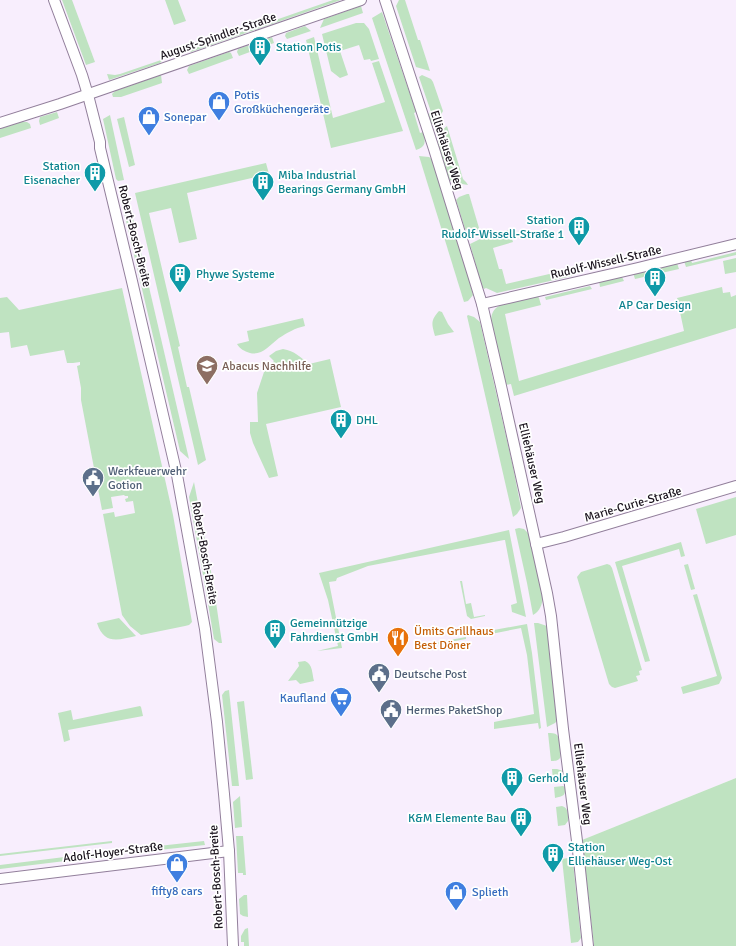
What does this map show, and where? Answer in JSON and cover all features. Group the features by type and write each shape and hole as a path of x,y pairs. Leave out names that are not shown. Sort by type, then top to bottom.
{"street":[{"name":"Robert-Bosch-Breite","path":"49,0 86,95"},
{"name":"Robert-Bosch-Breite","path":"54,0 82,75 97,142 100,148 132,278 177,475 192,552 205,629 222,772 229,851 233,946"},
{"name":"August-Spindler-Straße","path":"0,124 361,0"},
{"name":"Elliehäuser Weg","path":"385,0 432,142 482,304 547,593 551,616 588,946"},
{"name":"Rudolf-Wissell-Straße","path":"482,304 736,244"},
{"name":"Marie-Curie-Straße","path":"536,544 736,486"},
{"name":"Adolf-Hoyer-Straße","path":"0,879 229,851"}],"shaded area":[{"path":"0,0 736,0 736,778 582,840 594,946 0,946"}],"green space":[{"path":"62,0 72,0 95,62 86,65"},
{"path":"165,0 178,0 186,21 174,25"},
{"path":"333,0 341,0 191,52 184,52"},
{"path":"399,0 405,0 430,71 416,67 396,6"},
{"path":"361,6 363,13 320,28 324,19"},
{"path":"382,12 416,112 414,113 420,133 423,132 424,136 425,141 423,146 416,150 372,18"},
{"path":"356,23 364,23 369,29 379,59 371,61 370,59 364,60 359,45 340,51 348,75 340,78 331,71 322,34"},
{"path":"305,26 311,31 287,39 285,36 286,33"},
{"path":"272,37 274,43 239,56 237,52 238,49"},
{"path":"314,37 333,118 385,102 372,63 379,61 403,131 331,148 306,40"},
{"path":"229,52 233,58 189,74 187,70 189,66"},
{"path":"164,59 160,63 109,80 107,74 120,74"},
{"path":"161,75 162,83 121,97 113,97 112,94 115,91"},
{"path":"422,75 431,79 433,82 443,111 436,124 431,124 428,114 431,112 419,77"},
{"path":"57,112 59,118 40,125 40,117"},
{"path":"110,115 124,180 118,181 116,179 103,119"},
{"path":"124,117 135,165 129,167 117,119"},
{"path":"21,122 27,122 30,124 31,128 0,138 0,129"},
{"path":"447,126 463,179 468,185 449,180 437,143 441,131"},
{"path":"419,156 429,157 433,160 473,295 468,301 464,302"},
{"path":"266,163 269,174 187,193 197,239 179,243 171,208 149,213 180,346 178,347 187,387 189,387 206,460 198,465 135,193"},
{"path":"126,188 189,459 180,451 119,191"},
{"path":"469,194 479,228 474,232 465,229 456,200"},
{"path":"509,230 513,242 493,248 499,269 502,269 506,284 571,269 572,276 497,293 486,288 484,289 481,284 470,244 482,238"},
{"path":"736,252 736,255 686,267 684,261 691,260 692,263"},
{"path":"736,258 736,272 725,274 723,261"},
{"path":"677,263 679,269 635,279 633,273"},
{"path":"621,276 624,281 600,287 599,281"},
{"path":"590,286 592,289 546,300 545,297"},
{"path":"722,287 723,293 730,292 731,297 736,295 736,328 514,396 511,384 505,385 491,321 493,312 500,305 537,295 541,305 505,314 519,381 684,331 677,298"},
{"path":"122,288 173,515 192,622 189,625 141,635 130,626 122,615 103,514 114,512 115,517 135,513 133,501 126,502 125,499 128,498 128,496 124,495 111,497 113,508 102,510 81,400 81,388 77,366 80,365 80,362 67,363 64,350 30,356 27,345 11,348 9,332 0,333 0,298 7,297 19,310"},
{"path":"439,311 442,312 454,332 435,336 432,323 434,317"},
{"path":"467,316 474,317 480,322 513,467 521,508 513,517"},
{"path":"303,318 305,326 294,329 285,334 266,349 258,353 250,353 241,349 237,344 249,341 247,331"},
{"path":"283,349 294,353 309,364 330,359 341,407 266,424 278,476 269,478 253,443 250,433 250,422 258,422 257,393 264,372 274,361 269,356 276,351"},
{"path":"194,482 213,582 222,643 219,643 214,639 189,497"},
{"path":"736,497 736,535 706,544 696,509"},
{"path":"515,529 524,529 528,533 543,597 540,608 533,615"},
{"path":"509,530 526,617 512,612 511,605 517,603 504,540 368,566 337,578 336,581 329,582 342,648 317,651 338,646 328,600 319,573"},
{"path":"681,542 685,556 681,557 679,549 622,566 650,661 645,662 615,562"},
{"path":"607,564 612,568 642,670 639,671 640,675 636,676 638,681 615,688 609,684 577,577 581,572"},
{"path":"688,564 695,589 691,590 684,565"},
{"path":"460,581 462,581 466,604 471,603 474,617 485,616 471,619 467,616"},
{"path":"697,594 722,678 719,684 683,694 681,687 717,676 693,595"},
{"path":"119,618 136,636 123,639 112,639 104,635 97,623"},
{"path":"534,623 547,626 558,720 547,727"},
{"path":"527,624 541,728 539,729 538,723 494,729 494,722 534,714 527,655 521,628 481,636 483,632"},
{"path":"466,637 466,639 418,648 418,646"},
{"path":"305,661 310,664 314,681 300,684 296,680 288,681 299,666 298,662"},
{"path":"229,690 239,786 232,786 222,695 225,691"},
{"path":"244,701 253,779 246,780 237,702"},
{"path":"140,706 143,716 68,730 70,740 64,742 58,713 71,710 73,720"},
{"path":"548,733 556,734 559,739 561,756 557,760 551,761"},
{"path":"552,769 563,771 564,778 561,780 553,780"},
{"path":"736,778 736,946 594,946 582,840"},
{"path":"554,787 565,787 564,794 555,798"},
{"path":"240,796 242,827 235,828 233,802"},
{"path":"562,806 567,810 568,821 565,825 558,826 556,807"},
{"path":"236,836 243,836 246,875 243,875 243,873 238,873"},
{"path":"112,841 112,843 0,856 0,854"},
{"path":"204,841 205,845 131,853 131,849"},
{"path":"113,851 114,855 0,869 0,865"},
{"path":"568,858 573,862 581,938 578,942 571,943 562,859"},
{"path":"244,895 247,895 248,917 240,914 239,899"},
{"path":"248,928 249,946 244,946 244,942 241,942 241,936 245,929"}],"place":[{"name":"Station Potis","path":"260,66"},
{"name":"Potis Großküchengeräte","path":"219,122"},
{"name":"Sonepar","path":"149,136"},
{"name":"Station Eisenacher","path":"95,192"},
{"name":"Miba Industrial Bearings Germany GmbH","path":"263,202"},
{"name":"Station Rudolf-Wissell-Straße 1","path":"579,246"},
{"name":"Phywe Systeme","path":"180,294"},
{"name":"AP Car Design","path":"655,298"},
{"name":"Abacus Nachhilfe","path":"207,386"},
{"name":"DHL","path":"341,440"},
{"name":"Werkfeuerwehr Gotion","path":"93,498"},
{"name":"Gemeinnützige Fahrdienst GmbH","path":"275,650"},
{"name":"Ümits Grillhaus Best Döner","path":"398,658"},
{"name":"Deutsche Post","path":"379,694"},
{"name":"Kaufland","path":"341,718"},
{"name":"Hermes PaketShop","path":"391,730"},
{"name":"Gerhold","path":"512,798"},
{"name":"K&M Elemente Bau","path":"521,838"},
{"name":"Station Elliehäuser Weg-Ost","path":"553,874"},
{"name":"fifty8 cars","path":"177,884"},
{"name":"Splieth","path":"456,912"}]}
